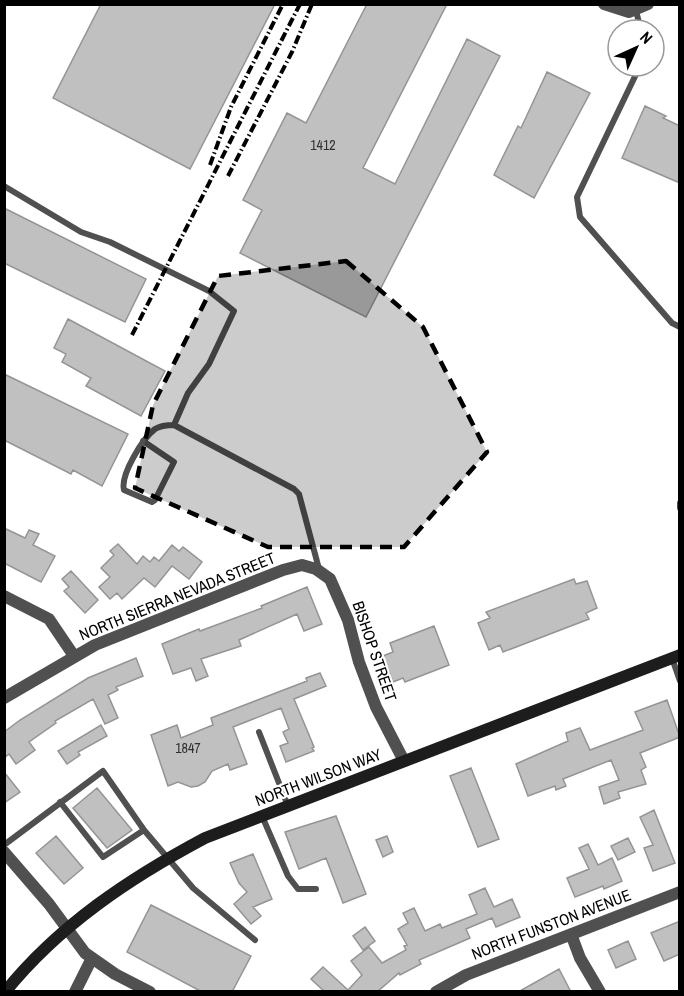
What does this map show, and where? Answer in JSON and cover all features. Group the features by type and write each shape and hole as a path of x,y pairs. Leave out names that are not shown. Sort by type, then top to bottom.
{"main road":[{"name":"NORTH WILSON WAY","path":"5,992 49,944 67,929 127,883 205,838 676,657"}],"street":[{"path":"604,4 616,10 636,11 648,4"},
{"name":"NORTH SIERRA NEVADA STREET","path":"4,698 74,656 144,623 283,570 302,566 320,571"},
{"name":"BISHOP STREET","path":"320,571 330,579 337,591 376,707 404,761"},
{"path":"4,596 49,619 74,656"},
{"path":"4,852 50,904 67,929 92,958 150,992"},
{"name":"NORTH FUNSTON AVENUE","path":"436,992 466,975 680,892"},
{"path":"571,934 580,958 600,992"},
{"path":"75,992 92,958"}],"lane":[{"path":"636,11 638,18"},
{"path":"634,78 577,197 580,217 664,314 680,327"},
{"path":"4,186 81,232 110,242 209,291 234,310 209,364 188,393 174,424"},
{"path":"143,441 174,459 152,502 124,490 122,483 143,441 157,427 174,424 299,494 320,571"},
{"path":"680,502 680,508"},
{"path":"676,657 680,681"},
{"path":"259,732 288,806"},
{"path":"4,845 103,771 166,859 193,888 255,940"},
{"path":"60,802 103,857 144,830"},
{"path":"262,816 288,876 298,889 316,889"}],"highlighted area":[{"path":"346,261 423,327 487,452 404,547 268,547 135,488 153,405 218,276"}],"building":[{"path":"101,4 275,4 190,169 53,98"},
{"path":"367,4 447,4 363,168 395,184 467,39 500,56 366,317 240,253 262,210 243,200 287,113 306,123"},
{"path":"547,72 590,93 534,198 494,175 518,126 521,128"},
{"path":"645,106 680,126 680,183 622,158"},
{"path":"4,208 146,279 125,322 4,263"},
{"path":"68,319 165,371 141,416 86,386 91,378 62,362 66,354 54,348"},
{"path":"4,374 128,434 102,486 73,470 71,474 4,440"},
{"path":"4,528 25,538 29,530 39,534 33,545 55,556 41,582 4,563"},
{"path":"118,544 137,564 143,556 150,562 154,557 159,561 172,545 179,551 183,547 202,562 189,579 172,566 155,587 144,578 122,599 117,593 110,599 99,587 110,577 101,568 114,555 110,551"},
{"path":"71,571 98,600 85,613 64,591 69,587 62,579"},
{"path":"574,579 576,584 587,581 597,608 586,613 589,619 503,652 500,645 489,650 478,623 490,618 486,612"},
{"path":"307,587 322,624 304,631 297,614 239,640 241,646 201,659 208,676 196,681 191,668 173,674 162,644 262,608 261,606"},
{"path":"434,626 449,665 405,682 403,678 393,682 383,656 393,652 390,643"},
{"path":"136,658 143,676 116,687 118,690 108,695 118,718 105,724 93,699 55,721 56,723 29,742 35,750 16,764 9,754 4,758 4,732 88,678"},
{"path":"320,673 326,686 294,699 314,751 286,762 280,746 288,743 283,732 289,729 281,708 233,727 247,764 230,770 228,764 212,771 205,782 198,786 191,787 178,782 168,786 151,735 177,725 181,738 213,725 211,718 307,681 306,678"},
{"path":"667,700 680,737 640,753 646,767 641,770 646,784 618,792 620,798 604,804 599,787 619,780 611,760 563,779 566,786 556,790 555,786 528,796 516,764 568,741 566,733 580,728 590,750 643,730 635,712"},
{"path":"101,725 107,736 78,752 80,755 67,764 58,751"},
{"path":"471,768 499,839 478,847 450,776"},
{"path":"4,772 20,792 4,803"},
{"path":"97,788 132,830 107,848 73,808"},
{"path":"654,810 675,863 653,871 644,848 653,845 640,817"},
{"path":"336,816 366,894 343,903 326,858 299,869 285,832"},
{"path":"56,836 83,868 64,884 36,853"},
{"path":"387,836 393,852 383,857 376,840"},
{"path":"628,838 635,852 618,860 611,846"},
{"path":"588,844 598,865 612,858 622,881 575,897 567,878 589,869 579,848"},
{"path":"253,854 272,899 253,907 261,916 251,924 234,904 247,892 239,883 230,863"},
{"path":"485,888 494,907 512,899 520,917 496,927 492,918 466,929 470,938 419,960 421,964 400,975 399,973 377,992 325,992 311,979 323,967 348,990 362,975 351,961 369,947 382,963 406,950 404,946 407,945 398,929 408,923 403,913 414,908 425,931 440,924 442,928 477,914 469,895"},
{"path":"151,905 251,956 232,992 202,992 127,952"},
{"path":"680,921 680,954 664,961 651,933"},
{"path":"365,927 375,941 363,950 353,936"},
{"path":"628,941 636,959 616,968 608,950"},
{"path":"559,969 571,992 518,992"}],"railway":[{"path":"210,165 231,107 283,4"},
{"path":"132,335 300,4"},
{"path":"228,176 292,52 312,4"}]}
